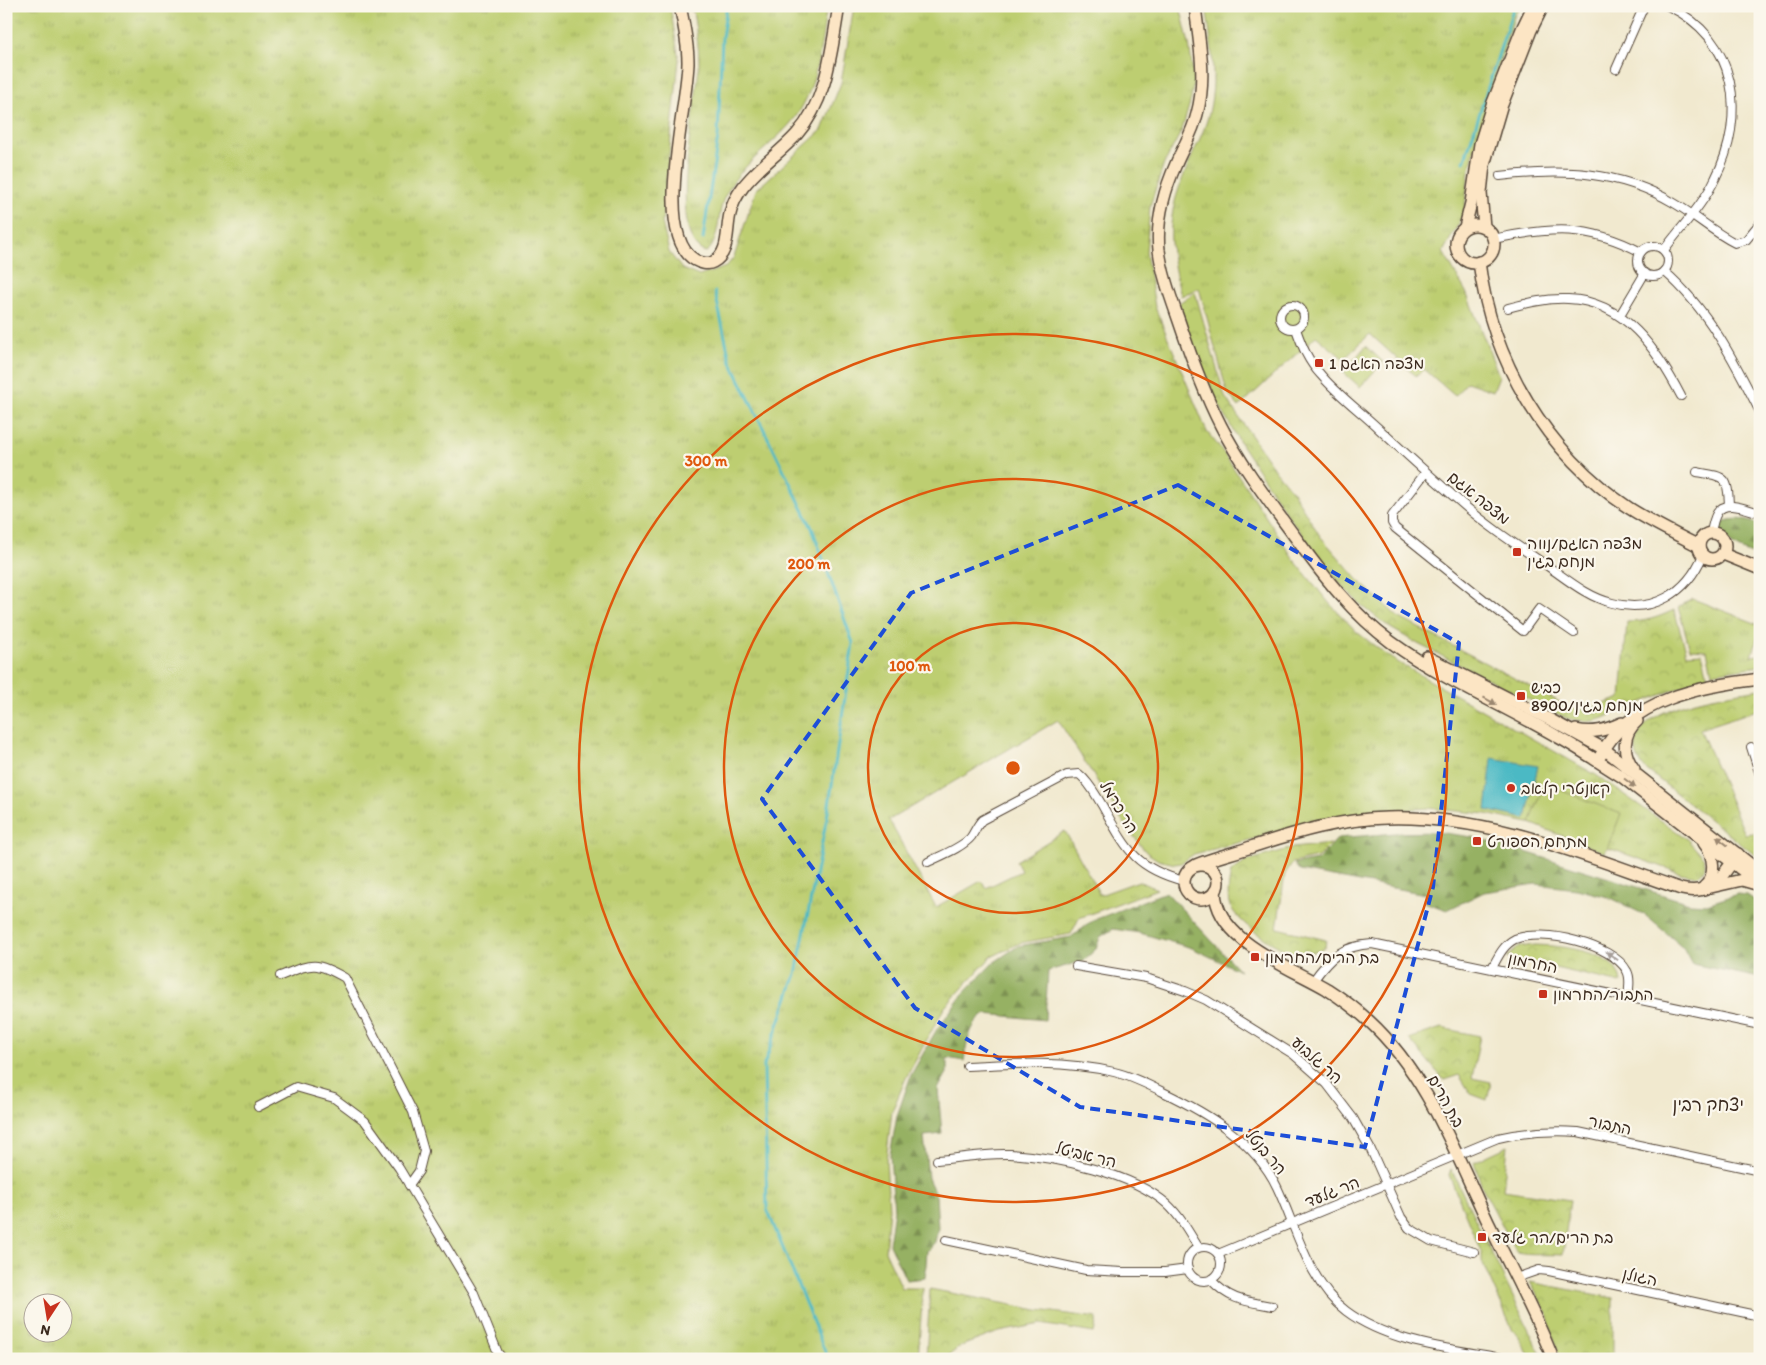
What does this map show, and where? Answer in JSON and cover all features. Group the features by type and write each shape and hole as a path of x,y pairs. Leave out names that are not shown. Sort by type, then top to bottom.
{"street":[{"path":"680,6 686,36 688,63 675,162 675,216 683,247 690,257 706,264 714,262 724,250 730,214 740,192 759,169 798,132 810,118 816,107 827,71 839,6"},
{"path":"1195,6 1202,66 1202,88 1191,133 1176,164 1160,210 1158,228 1159,250 1162,270 1183,334 1206,393 1221,426 1238,456 1322,574 1349,605 1377,631 1423,663 1557,736 1598,761 1698,836 1760,872"},
{"path":"1465,227 1473,225 1484,227 1490,233 1493,239 1493,250 1488,257 1479,262 1467,261 1462,258 1457,250 1457,237 1465,227 1471,204 1480,144 1492,105 1532,6"},
{"path":"1484,227 1481,209 1481,179 1492,134 1520,55 1543,6"},
{"path":"1616,69 1644,6"},
{"path":"1664,250 1714,181 1724,160 1730,139 1733,116 1732,84 1720,55 1703,32 1684,15 1668,6"},
{"path":"1500,176 1557,171 1583,172 1632,184 1656,193 1734,243 1746,240 1760,223"},
{"path":"1493,239 1534,231 1575,230 1615,240 1641,252"},
{"path":"1652,246 1657,246 1664,250 1668,260 1664,271 1654,276 1645,274 1639,266 1638,260 1641,252 1647,247 1652,246"},
{"path":"1479,262 1487,307 1502,351 1527,401 1553,438 1586,473 1609,493 1650,521 1713,559 1718,558 1726,548 1724,539 1717,534 1710,533"},
{"path":"1664,271 1681,286 1720,337 1760,412"},
{"path":"1620,315 1645,274"},
{"path":"1508,308 1532,302 1567,299 1596,304 1620,315 1638,332 1650,347 1681,396"},
{"name":"מצפה אגם","path":"1296,329 1306,355 1322,377 1459,502 1503,536 1588,594 1611,603 1638,606 1662,600 1684,586 1692,577 1701,551"},
{"path":"1426,472 1392,516 1392,523 1395,528 1522,631 1539,609 1574,633"},
{"path":"1697,472 1717,475 1724,479 1728,489 1729,506"},
{"path":"1701,551 1702,538 1710,533 1717,512 1723,508 1729,506 1760,513"},
{"path":"1723,554 1760,569"},
{"path":"1349,605 1394,639 1604,749 1644,780 1735,858 1760,885"},
{"path":"1549,719 1577,730 1588,732 1608,729 1651,708 1698,689 1760,678"},
{"path":"1644,780 1627,758 1625,741 1631,726 1651,708"},
{"path":"1598,761 1604,749 1623,726 1635,716"},
{"path":"1750,747 1760,775"},
{"name":"הר כרמל","path":"928,862 966,842 972,836 977,824 982,820 1067,775 1079,774 1089,782 1115,829 1137,860 1160,874 1184,881"},
{"path":"1241,851 1225,862 1221,868 1217,886 1208,898 1197,898 1188,892 1184,881 1187,872 1196,865 1311,829 1386,818 1441,820 1515,832 1681,889 1698,891 1742,880 1760,885"},
{"path":"1698,836 1707,847 1713,862 1710,880 1706,886 1698,891"},
{"path":"1712,887 1735,858"},
{"path":"1196,865 1211,868 1218,876 1217,886"},
{"name":"בת הרים","path":"1217,886 1218,908 1229,926"},
{"name":"בת הרים","path":"1197,898 1251,946 1328,990 1368,1020 1389,1041 1406,1063 1442,1123 1553,1359"},
{"path":"1492,968 1500,952 1516,939 1535,936 1575,940 1596,946 1612,954 1622,963 1628,972 1628,997"},
{"name":"החרמון","path":"1313,981 1324,965 1334,956 1347,948 1372,944 1760,1025"},
{"path":"280,976 309,964 329,969 345,978 413,1112 424,1151 419,1171 409,1185"},
{"name":"הר גלבוע","path":"1076,966 1146,978 1185,990 1206,1000 1293,1054 1327,1084 1347,1110 1367,1142 1401,1218 1409,1228 1420,1236 1438,1243 1474,1252"},
{"name":"הר בנטל","path":"967,1066 1035,1063 1091,1068 1116,1072 1162,1091 1226,1129 1253,1153 1274,1180 1322,1286 1345,1311 1376,1328 1414,1341 1508,1359"},
{"path":"258,1107 296,1087 334,1098 365,1121 399,1168 474,1293 498,1353 503,1359"},
{"name":"התבור","path":"1457,1156 1498,1138 1519,1133 1554,1130 1578,1132 1760,1171"},
{"name":"הר אביטל","path":"938,1160 1009,1154 1069,1164 1122,1178 1153,1194 1168,1205 1178,1216 1198,1247"},
{"name":"הר גלעד","path":"1218,1254 1457,1156"},
{"path":"946,1240 1086,1270 1165,1272 1188,1269"},
{"path":"1198,1247 1209,1247 1218,1254 1221,1265 1220,1271 1211,1280 1202,1281 1196,1279 1188,1269 1187,1260 1190,1254 1198,1247"},
{"name":"הגולן","path":"1516,1278 1539,1270 1549,1271 1760,1316"},
{"path":"1211,1280 1221,1291 1232,1296 1272,1306"}],"highlighted area":[{"path":"1178,485 1459,643 1433,887 1365,1147 1080,1107 915,1008 762,799 911,593"}],"green space":[{"path":"6,6 670,6 679,60 662,222 669,252 682,269 699,276 726,267 734,257 756,190 822,130 841,83 854,6 1180,6 1189,44 1194,79 1191,99 1182,130 1164,164 1150,206 1146,252 1155,307 1207,432 1221,449 1295,561 1329,603 1358,633 1392,659 1596,775 1686,838 1703,857 1705,863 1704,870 1697,876 1680,873 1548,827 1486,814 1428,808 1353,814 1194,854 1181,863 1175,864 1158,860 1146,852 1128,829 1058,720 889,820 936,907 981,881 986,888 1021,871 1016,861 1065,831 1100,895 1139,881 1157,889 1079,918 1071,934 1020,943 991,957 944,1008 906,1078 892,1111 886,1161 889,1209 885,1251 902,1288 923,1288 918,1359 6,1359"},
{"path":"692,6 827,6 820,53 806,99 789,125 746,167 731,185 722,202 714,242 706,252 694,243 687,223 685,197 690,134 699,63 698,42"},
{"path":"1206,6 1520,6 1515,14 1490,94 1469,171 1464,214 1443,252 1466,292 1499,376 1493,391 1467,382 1455,396 1424,369 1416,376 1370,334 1344,359 1316,336 1239,407 1227,392 1199,288 1181,296 1171,247 1172,218 1179,187 1206,124 1211,103 1213,62"},
{"path":"1195,292 1225,397 1275,470 1293,492 1320,536 1362,584 1398,617 1569,707 1585,710 1621,698 1627,622 1651,619 1674,610 1687,654 1702,653 1708,677 1598,720 1580,721 1566,718 1418,644 1389,627 1361,605 1340,584 1289,517 1239,441 1216,399 1192,342 1179,303"},
{"path":"1366,346 1383,362 1360,387 1343,372"},
{"path":"1739,519 1760,524 1760,557 1733,545 1720,532 1723,523"},
{"path":"1693,599 1760,625 1760,631 1751,656 1760,655 1760,666 1712,673 1707,650 1690,649 1678,607"},
{"path":"1760,689 1760,709 1700,729 1745,834 1753,833 1760,835 1760,859 1648,771 1638,759 1636,744 1641,730 1652,719 1668,710 1708,698"},
{"path":"1545,784 1621,814 1605,853 1530,823"},
{"path":"1437,832 1472,837 1519,850 1689,903 1707,904 1738,894 1747,895 1760,904 1760,978 1692,964 1683,947 1645,915 1608,897 1577,889 1536,884 1484,892 1447,910 1424,902 1426,894 1300,871 1294,864 1318,860 1338,838"},
{"path":"1331,844 1318,857 1292,863 1285,874 1277,928 1326,940 1325,947 1316,951 1299,954 1281,948 1259,935 1233,910 1229,903 1228,895 1231,872 1247,861 1292,848"},
{"path":"1166,892 1240,971 1192,948 1140,933 1113,929 1100,937 1096,949 1083,961 1048,971 1045,1020 986,1014 980,1018 970,1034 964,1061 947,1058 947,1073 938,1089 942,1134 924,1136 928,1178 936,1196 938,1228 935,1242 927,1251 925,1278 906,1280 889,1244 894,1210 890,1155 897,1116 911,1075 937,1029 964,993 993,963 1018,946 1071,937 1094,920"},
{"path":"1535,945 1573,949 1599,957 1610,963 1618,972 1621,983 1507,957 1519,947"},
{"path":"1441,1028 1480,1036 1472,1078 1491,1082 1487,1100 1471,1094 1459,1075 1444,1080 1409,1039"},
{"path":"1508,1146 1503,1190 1570,1200 1563,1255 1517,1253 1482,1187 1474,1162"},
{"path":"1451,1169 1543,1359 1531,1359 1518,1335 1513,1331 1482,1262 1482,1254 1449,1175"},
{"path":"1530,1282 1613,1298 1613,1359 1560,1359 1547,1314"},
{"path":"930,1289 1038,1310 1097,1318 1094,1333 1041,1324 999,1332 961,1346 944,1359 926,1359"}],"water":[{"name":"קאנטרי קלאב","path":"1492,758 1538,766 1526,819 1486,810"}],"waterway":[{"path":"703,239 718,137 722,37 727,6"},
{"path":"1464,162 1514,6"},
{"path":"715,292 730,360 812,528 853,643 828,812 796,974 764,1065 767,1209 828,1359"}],"place":[{"name":"מצפה האגם 1","path":"1319,363"},
{"name":"מצפה האגם/נווה מנחם בגין","path":"1517,552"},
{"name":"כביש 8900/מנחם בגין","path":"1521,696"},
{"name":"קאנטרי קלאב","path":"1511,788"},
{"name":"מתחם הספורט","path":"1477,841"},
{"name":"בת הרים/החרמון","path":"1255,957"},
{"name":"התבור/החרמון","path":"1543,994"},
{"name":"בת הרים/הר גלעד","path":"1482,1237"}],"district":[{"name":"יצחק רבין","path":"1708,1105"}]}
